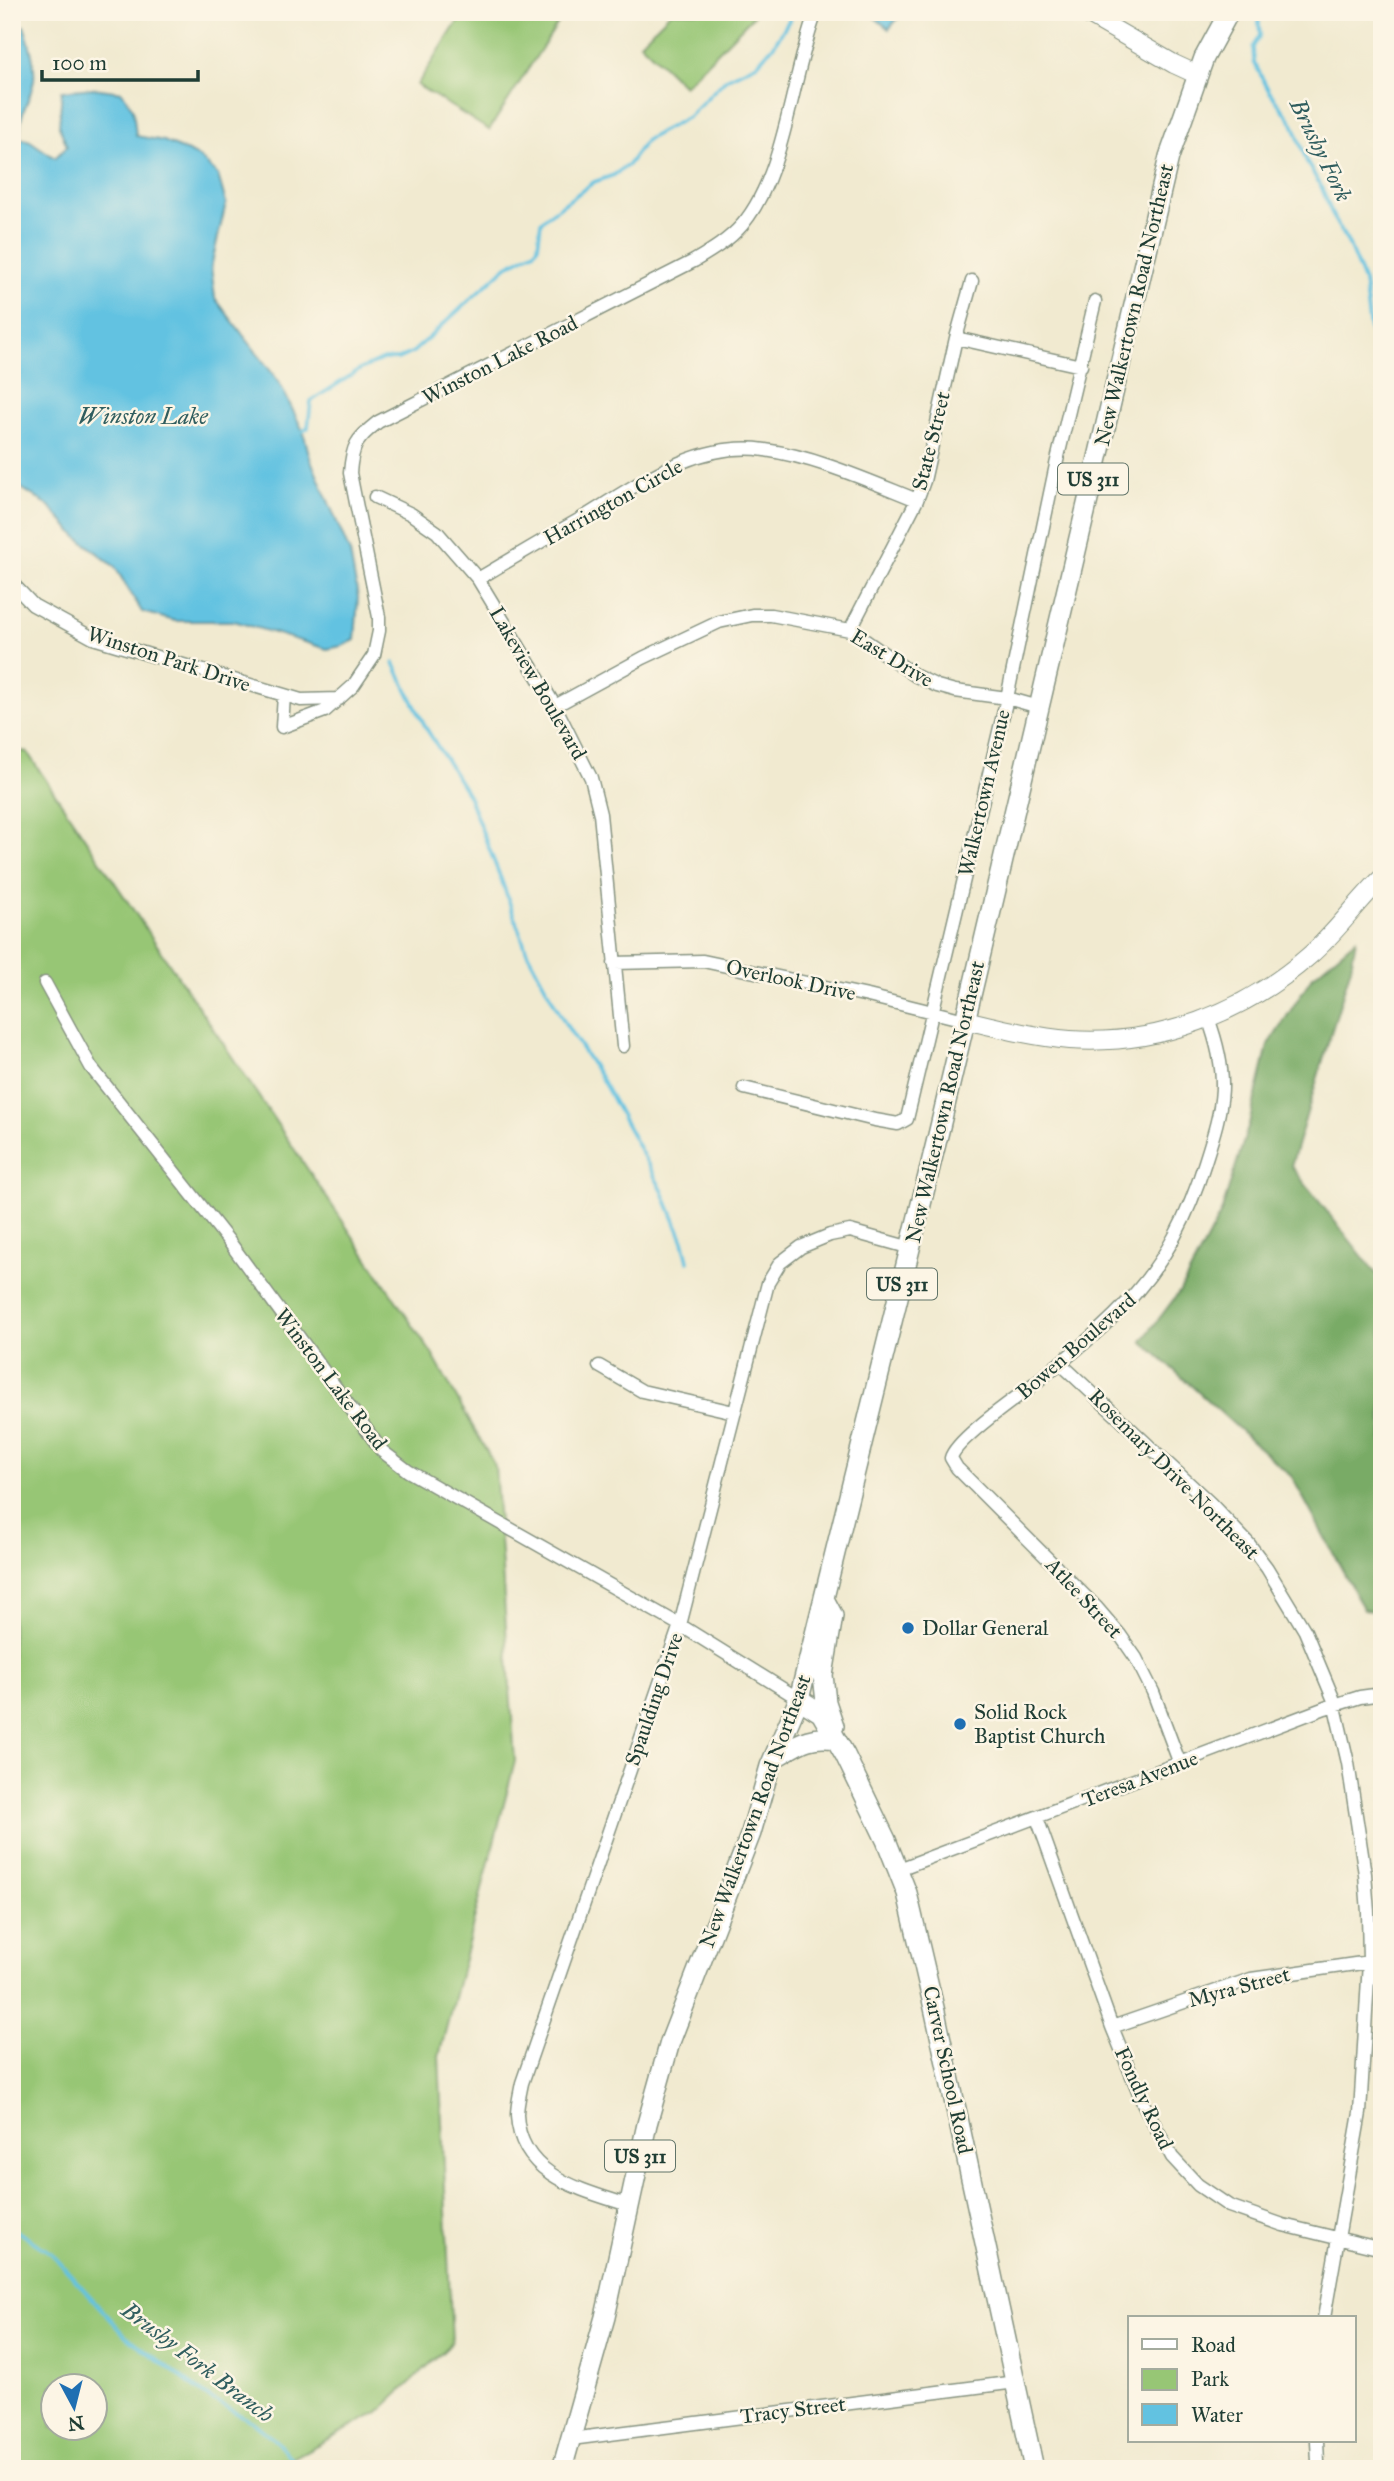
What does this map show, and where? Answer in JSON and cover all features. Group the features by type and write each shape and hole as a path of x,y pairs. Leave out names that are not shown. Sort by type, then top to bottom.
{"main road":[{"name":"New Walkertown Road Northeast","path":"562,2469 605,2317 647,2124 670,2042 751,1833 774,1758 799,1699 911,1248 1169,157 1204,58 1229,12"},
{"path":"774,1758 810,1739 836,1739 823,1675 833,1616 824,1598"},
{"name":"Carver School Road","path":"799,1699 821,1713 869,1803 899,1869 918,1935 1034,2469"}],"street":[{"name":"Winston Lake Road","path":"284,695 282,727 325,711 358,681 374,655 379,632 376,598 350,473 357,441 378,422 694,261 726,240 749,216 767,183 806,39 816,12"},
{"path":"1084,12 1198,75"},
{"name":"State Street","path":"850,630 917,500 972,281"},
{"name":"Walkertown Avenue","path":"744,1088 898,1124 904,1122 909,1114 1007,698 1056,466 1095,301"},
{"path":"956,338 1081,366"},
{"name":"Harrington Circle","path":"478,579 636,486 684,461 724,449 764,450 804,460 855,475 917,500"},
{"name":"Lakeview Boulevard","path":"375,497 411,514 437,532 478,579 555,706 591,778 600,814 623,1046"},
{"name":"Winston Park Drive","path":"12,583 33,605 93,638 301,700 339,699"},
{"name":"East Drive","path":"555,706 685,637 733,618 752,615 780,616 850,630 916,676 937,686 1007,698 1039,707"},
{"path":"965,1020 1057,1039 1095,1040 1142,1036 1208,1018 1253,996 1298,966 1331,936 1382,878"},
{"name":"Overlook Drive","path":"614,963 704,961 965,1020"},
{"name":"Winston Lake Road","path":"45,983 91,1067 228,1240 382,1451 408,1471 680,1625 799,1699"},
{"name":"Bowen Boulevard","path":"951,1458 954,1450 975,1431 1101,1329 1144,1286 1173,1243 1217,1126 1222,1100 1221,1062 1208,1018"},
{"name":"Spaulding Drive","path":"631,2206 561,2182 540,2166 524,2144 517,2115 522,2083 680,1625 768,1283 780,1263 801,1247 830,1235 850,1231 911,1248"},
{"name":"Rosemary Drive Northeast","path":"1060,1363 1250,1544 1278,1584 1305,1631 1335,1705 1348,1763 1365,1874 1369,1962 1360,2113 1324,2316"},
{"path":"599,1366 642,1391 734,1412"},
{"name":"Atlee Street","path":"951,1458 957,1468 1096,1607 1120,1635 1136,1658 1153,1692 1180,1764"},
{"name":"Teresa Avenue","path":"899,1869 1335,1705 1382,1694"},
{"name":"Fondly Road","path":"1037,1818 1112,2027 1143,2103 1172,2157 1191,2178 1213,2196 1240,2210 1283,2225 1382,2249"},
{"name":"Myra Street","path":"1112,2027 1251,1979 1369,1962"},
{"name":"Tracy Street","path":"571,2438 1016,2382"},
{"path":"1317,2442 1318,2462"}],"green space":[{"path":"464,12 565,12 489,130 417,85"},
{"path":"671,12 757,12 684,86 640,43"},
{"path":"12,750 27,752 432,1354 495,1466 515,1761 439,2056 452,2343 379,2412 272,2469 12,2469"},
{"path":"1356,939 1351,967 1291,1166 1382,1281 1382,1612 1364,1610 1292,1477 1142,1341 1180,1291 1221,1213 1249,1124 1268,1046 1312,977"}],"water":[{"path":"876,12 903,12 889,29 873,16"},
{"name":"Winston Lake","path":"24,26 32,52 34,80 21,120 20,138 30,141 55,158 67,146 59,126 62,91 93,88 122,92 133,109 136,136 164,141 199,157 218,175 226,203 211,267 215,298 279,382 303,431 310,458 350,553 358,597 355,640 327,649 234,621 175,621 142,612 115,567 76,536 49,506 12,484 12,29"}],"waterway":[{"path":"303,431 308,428 311,401 361,369 383,359 398,359 413,352 507,266 535,251 541,222 546,217 594,182 614,175 628,165 646,140 688,117 726,79 757,64 774,45 794,12"},
{"name":"Brushy Fork","path":"1258,12 1260,35 1253,47 1254,62 1269,91 1293,123 1307,163 1348,243 1364,282 1370,330 1382,343"},
{"path":"394,663 426,728 468,795 527,952 662,1190 683,1241 688,1261"},
{"name":"Brushy Fork Branch","path":"12,2228 51,2253 125,2335 212,2400 253,2422 277,2442 300,2469"}],"place":[{"name":"Dollar General","path":"908,1628"},
{"name":"Solid Rock Baptist Church","path":"960,1724"}]}
